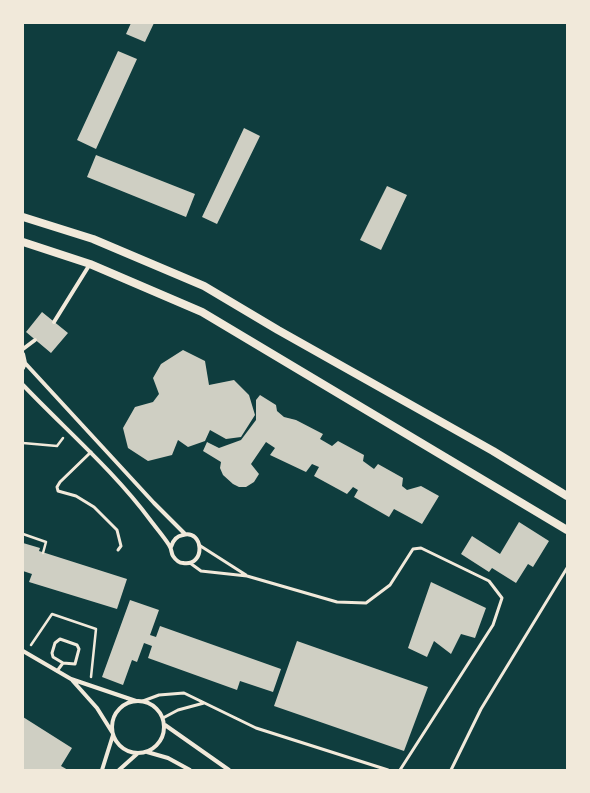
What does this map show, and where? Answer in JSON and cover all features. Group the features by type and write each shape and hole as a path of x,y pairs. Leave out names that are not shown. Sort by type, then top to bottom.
{"main road":[{"path":"23,217 94,239 204,286 278,330 492,451 567,496"},
{"path":"23,242 90,264 202,312 567,530"}],"street":[{"path":"54,322 90,264"},
{"path":"23,349 35,340"},
{"path":"23,354 24,365 185,534"},
{"path":"23,385 68,432 91,452 144,512 171,547 174,558 181,563 190,563 200,554 200,545 194,536 185,534 178,536 171,547"},
{"path":"23,651 72,679 136,701"},
{"path":"72,679 97,708 113,734 123,748 138,753 147,752 155,748 164,733 163,718 155,707 143,701 128,703 118,711 112,723 113,734 102,770"},
{"path":"164,725 229,770"},
{"path":"147,752 168,758 190,770"},
{"path":"119,770 138,753"}],"lane":[{"path":"91,452 60,482 57,487 58,491 76,496 94,507 117,530 121,546 118,550"},
{"path":"200,545 247,576"},
{"path":"190,563 201,571 247,576 337,602 366,603 390,585 413,549 421,548 488,580 502,598 493,625 400,770"},
{"path":"451,770 481,709 567,568"},
{"path":"57,671 63,664 75,664 79,649 76,645 60,639 54,644 52,653 53,657 63,664"},
{"path":"143,701 159,695 184,693 256,728 388,770"},
{"path":"163,718 189,706 204,703"}],"path":[{"path":"23,443 57,446 68,432"},
{"path":"23,534 46,542 43,553"}],"building":[{"path":"131,23 154,23 145,42 126,34"},
{"path":"118,51 137,59 96,149 77,140"},
{"path":"244,128 260,136 217,224 202,217"},
{"path":"96,155 195,194 186,217 87,177"},
{"path":"387,186 407,195 381,250 360,240"},
{"path":"42,312 68,333 51,353 26,332"},
{"path":"183,350 205,361 209,385 234,380 249,395 255,415 241,437 226,439 210,430 205,441 188,447 178,440 172,455 148,461 128,448 123,428 135,407 153,402 159,394 153,378 161,364"},
{"path":"260,395 276,405 277,411 284,417 296,420 323,434 320,439 332,446 338,441 364,455 363,461 374,469 378,464 403,478 402,486 407,490 421,486 439,496 422,524 394,509 389,517 354,497 358,490 353,487 347,494 314,476 319,467 312,464 306,472 270,455 275,448 266,442 251,464 259,474 254,482 246,487 239,487 233,484 223,475 220,468 221,462 203,451 207,442 219,448 241,440 256,420 256,400"},
{"path":"519,522 549,541 533,567 528,564 516,583 492,568 489,572 461,554 472,536 500,554"},
{"path":"23,543 40,548 39,551 127,579 117,609 29,582 32,574 23,571"},
{"path":"431,582 486,608 475,638 461,634 451,654 434,641 427,657 408,648"},
{"path":"130,600 159,610 150,635 156,637 160,626 281,669 273,692 240,681 237,690 148,658 152,646 144,643 137,662 132,660 123,685 102,677"},
{"path":"297,641 428,687 404,751 274,706"},
{"path":"23,717 72,748 61,766 68,770 23,770"}]}
